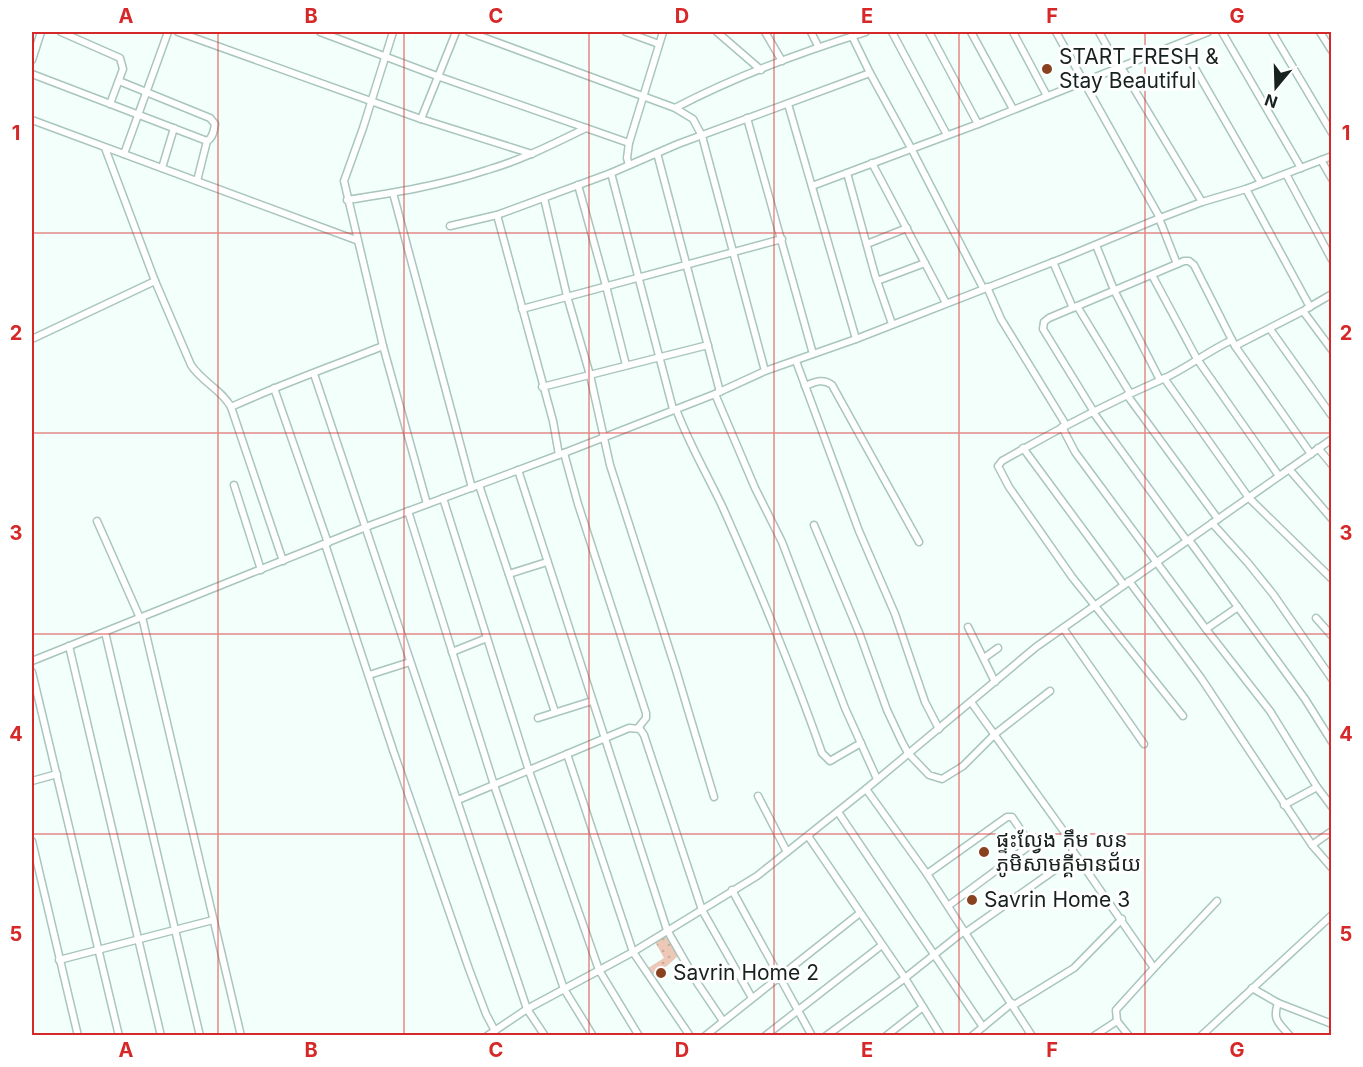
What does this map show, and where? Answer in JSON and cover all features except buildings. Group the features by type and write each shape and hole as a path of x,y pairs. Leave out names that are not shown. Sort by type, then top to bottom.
{"street":[{"path":"32,60 41,32"},
{"path":"61,32 120,58 123,69 110,104"},
{"path":"123,154 168,32"},
{"path":"178,32 371,102 532,154"},
{"path":"320,32 437,76 629,143"},
{"path":"393,32 344,181 356,240 383,346 427,504"},
{"path":"421,119 456,32"},
{"path":"468,32 675,108 693,119 702,136 765,371"},
{"path":"626,32 659,44"},
{"path":"629,165 627,158 629,143 663,32"},
{"path":"717,32 760,70"},
{"path":"765,32 782,61"},
{"path":"811,32 818,46"},
{"path":"675,108 818,46 866,32"},
{"path":"892,32 947,135"},
{"path":"929,32 978,124"},
{"path":"970,32 1014,109"},
{"path":"1013,32 1047,96"},
{"path":"1056,32 1159,218 1177,264"},
{"path":"1099,32 1202,202"},
{"path":"812,186 978,124 1208,32"},
{"path":"1222,32 1301,168"},
{"path":"1272,32 1332,133"},
{"path":"1320,32 1332,51"},
{"path":"852,36 1001,319 1064,426 1075,452 1206,629 1270,711 1332,807"},
{"path":"1181,44 1261,183"},
{"path":"450,226 497,215 544,198 747,118 870,73"},
{"path":"32,74 207,141"},
{"path":"119,81 210,118 215,124 210,140 207,141 197,181"},
{"path":"788,104 856,339"},
{"path":"747,118 813,354"},
{"path":"32,120 356,240"},
{"path":"162,168 174,128"},
{"path":"347,200 393,193 487,171 532,154 586,128"},
{"path":"105,148 191,365 198,375 231,407 283,561"},
{"path":"657,153 708,345 717,393 755,488 782,542 845,708 878,780"},
{"path":"32,661 366,527 717,393 765,371 856,339 1159,218 1246,189 1332,156"},
{"path":"1321,160 1332,179"},
{"path":"872,163 946,303"},
{"path":"847,172 877,281 892,324"},
{"path":"611,173 675,409 766,606 797,681 822,753 830,761 861,743"},
{"path":"1286,174 1332,260"},
{"path":"578,185 626,365"},
{"path":"1246,189 1310,306"},
{"path":"393,193 472,488"},
{"path":"544,198 567,296 590,375 610,465 714,797"},
{"path":"497,215 562,454 646,713 646,718 638,728"},
{"path":"867,244 907,228"},
{"path":"522,309 782,239"},
{"path":"1096,245 1114,290 1162,379 1249,498 1332,579"},
{"path":"1311,454 1233,343 1194,265 1186,261 1177,264 1046,320 1043,329 1093,412 1305,699 1332,742"},
{"path":"877,281 925,262"},
{"path":"1053,262 1075,307 1128,394 1215,521 1273,594 1332,679"},
{"path":"1152,274 1197,359 1279,477"},
{"path":"32,339 156,281"},
{"path":"1183,716 1094,606 1015,496 998,466 1023,448 1064,426 1162,379 1197,359 1270,329 1332,294"},
{"path":"1303,312 1332,350"},
{"path":"1270,329 1332,416"},
{"path":"542,387 708,345"},
{"path":"231,407 383,346"},
{"path":"796,361 859,531 895,614 925,702 939,729"},
{"path":"314,374 528,1009 545,1035"},
{"path":"805,386 819,381 828,381 832,385 919,542"},
{"path":"274,388 469,969 486,1014 503,1035"},
{"path":"487,1035 528,1009 633,952 757,876 878,780 1063,627 1332,439"},
{"path":"1023,448 1201,678 1284,805 1312,845 1332,868"},
{"path":"1318,448 1332,465"},
{"path":"1289,469 1332,519"},
{"path":"518,470 667,930 698,984 723,1021"},
{"path":"234,485 261,570"},
{"path":"479,485 555,712"},
{"path":"443,498 529,771 599,970 639,1035"},
{"path":"408,511 494,785 564,989 593,1035"},
{"path":"97,521 141,618 242,1035"},
{"path":"814,525 860,635 887,710 908,753 929,776 942,779 963,766 995,734 1050,691"},
{"path":"509,574 548,562"},
{"path":"1206,629 1238,607"},
{"path":"1316,618 1332,636"},
{"path":"968,627 995,682"},
{"path":"1063,627 1144,744"},
{"path":"105,632 200,1035"},
{"path":"452,652 487,638"},
{"path":"69,646 161,1035"},
{"path":"984,658 998,648"},
{"path":"369,675 410,662"},
{"path":"32,672 119,1035"},
{"path":"538,717 592,701"},
{"path":"971,702 1070,840 1073,850 1154,968"},
{"path":"458,800 628,728 638,728 644,735 702,910 752,998"},
{"path":"567,754 633,952 690,1035"},
{"path":"32,781 57,774"},
{"path":"1284,805 1317,787"},
{"path":"866,789 927,874 1032,1035"},
{"path":"758,796 787,852"},
{"path":"838,812 983,1027"},
{"path":"927,874 1007,817 1012,818 1029,842 1029,846 948,906"},
{"path":"1312,845 1332,831"},
{"path":"808,836 941,1035"},
{"path":"32,841 78,1035"},
{"path":"826,1035 965,932 1066,862 1073,850"},
{"path":"732,890 812,1035"},
{"path":"1129,1035 1117,1021 1116,1010 1217,901"},
{"path":"705,1035 860,913"},
{"path":"1201,1035 1332,915"},
{"path":"59,960 213,920"},
{"path":"972,1035 1013,1004 1074,968 1122,920"},
{"path":"1325,921 1332,926"},
{"path":"765,1035 882,945"},
{"path":"1252,988 1278,1003 1332,1024"},
{"path":"1278,1003 1276,1018 1289,1035"},
{"path":"886,1035 923,1007"},
{"path":"1094,1035 1117,1021"}],"shaded area":[{"path":"667,930 680,954 667,966 653,974 648,968 664,958 654,940"}],"place":[{"name":"START FRESH & Stay Beautiful","path":"1047,69"},
{"name":"ផ្ទះល្វែង គឹម លន ភូមិសាមគ្គីមានជ័យ","path":"984,852"},
{"name":"Savrin Home 3","path":"972,900"},
{"name":"Savrin Home 2","path":"661,973"}]}
